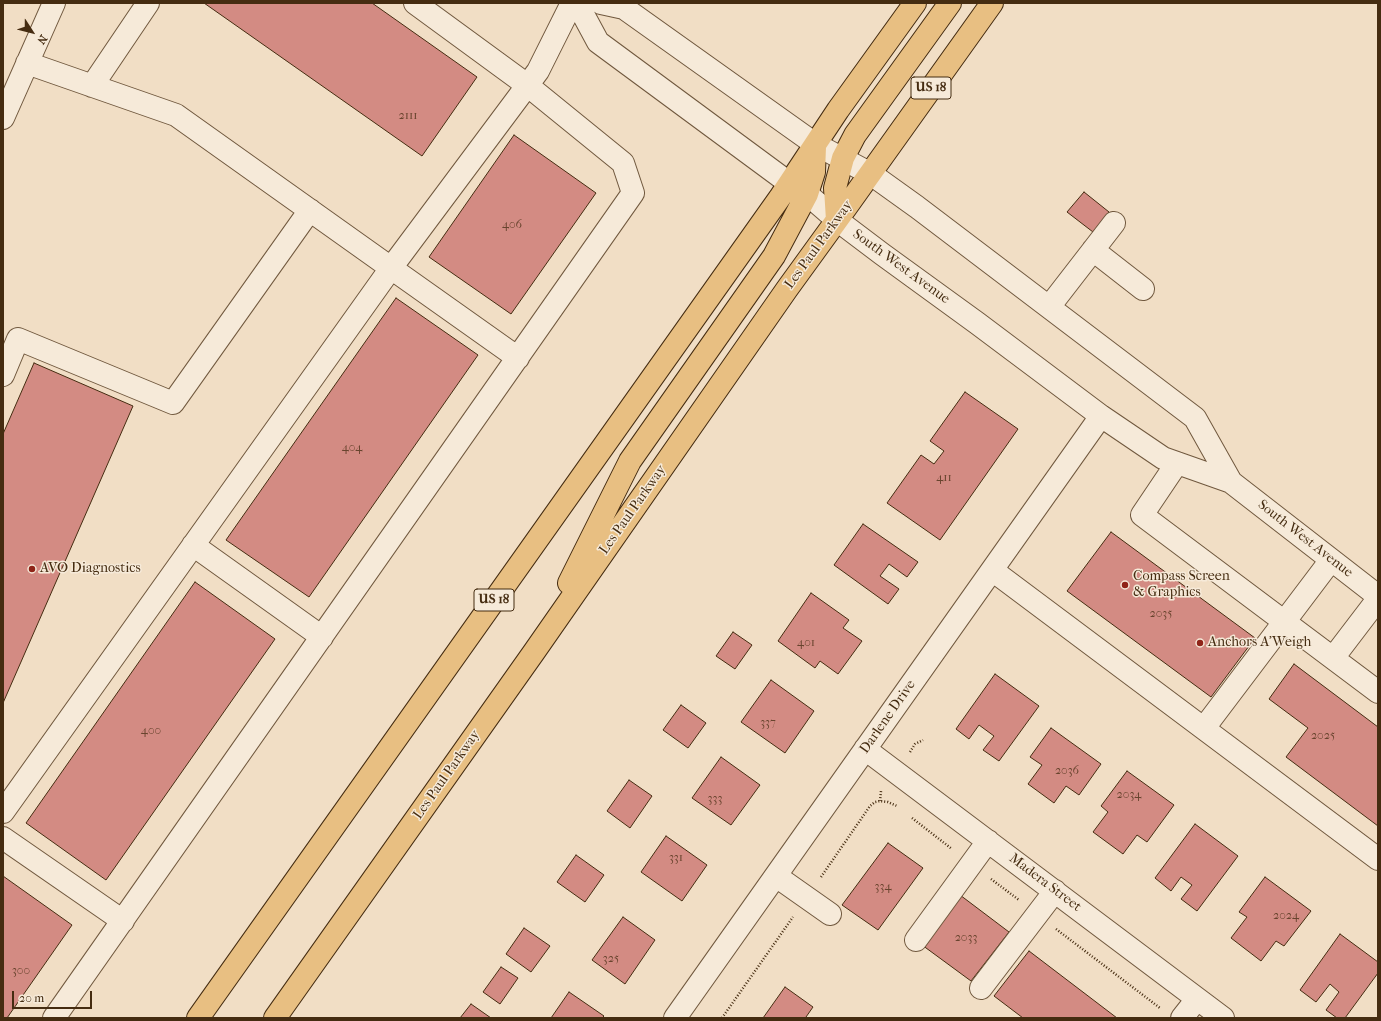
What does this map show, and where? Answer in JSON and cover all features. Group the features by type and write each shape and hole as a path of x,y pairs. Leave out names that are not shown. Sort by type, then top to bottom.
{"main road":[{"path":"534,652 630,461 774,256 798,189 814,172 816,144 915,3"},
{"path":"838,220 835,188 843,158 855,135 950,3"},
{"name":"Les Paul Parkway","path":"275,1018 534,652 782,295 838,220 992,3"},
{"name":"US 18","path":"198,1018 798,189"}],"street":[{"path":"92,86 148,3"},
{"path":"54,1018 633,193 623,163 527,85 415,3"},
{"path":"3,812 391,268 538,71 572,3"},
{"name":"South West Avenue","path":"577,3 598,42 798,189 1101,416 1163,458 1231,482 1378,597"},
{"name":"South West Avenue","path":"601,3 624,8 816,144 871,174 1049,307 1194,418 1231,482"},
{"path":"3,118 27,63 48,5"},
{"path":"27,63 176,115 518,358"},
{"path":"3,375 18,339 173,402 310,210"},
{"path":"1049,307 1114,223"},
{"path":"1093,250 1143,289"},
{"name":"Darlene Drive","path":"675,1018 1101,416"},
{"path":"1177,463 1142,515 1378,692"},
{"path":"193,545 322,637"},
{"path":"1204,728 1331,560"},
{"path":"992,570 1378,859"},
{"path":"1333,658 1378,597"},
{"name":"Madera Street","path":"866,749 1055,891 1209,1011"},
{"path":"3,838 123,921"},
{"path":"916,940 988,841"},
{"path":"776,876 830,914"},
{"path":"981,988 1055,891"},
{"path":"1182,1018 1209,1011"}],"building":[{"path":"204,3 372,3 477,77 422,156"},
{"path":"514,135 596,193 511,314 429,257"},
{"path":"1084,192 1109,212 1093,232 1067,212"},
{"path":"396,298 478,355 309,597 226,540"},
{"name":"AVO Diagnostics","path":"34,363 133,406 3,703 3,434"},
{"path":"965,392 1018,429 940,540 887,503 921,455 934,464 944,451 930,441"},
{"path":"863,524 918,562 907,577 889,564 880,576 899,589 888,604 834,565"},
{"path":"1111,532 1255,638 1211,697 1067,591"},
{"path":"195,582 275,639 106,880 26,823"},
{"path":"811,593 849,620 843,628 862,641 838,674 820,661 815,668 778,641"},
{"path":"733,632 752,645 735,669 716,656"},
{"path":"1294,664 1378,727 1378,826 1286,757 1308,728 1269,699"},
{"path":"995,674 1039,706 999,761 983,750 994,736 979,725 969,739 956,729"},
{"path":"771,680 814,711 785,753 741,722"},
{"path":"681,705 706,723 688,748 663,730"},
{"path":"1051,728 1101,764 1079,795 1066,786 1054,803 1028,784 1042,765 1030,757"},
{"path":"721,757 760,785 731,825 692,798"},
{"path":"1127,771 1174,805 1147,842 1137,835 1123,854 1093,832 1108,812 1101,806"},
{"path":"629,780 652,796 630,828 607,811"},
{"path":"1195,824 1238,856 1197,911 1181,899 1192,885 1181,877 1171,891 1155,878"},
{"path":"666,836 707,865 682,901 641,872"},
{"path":"888,843 923,868 878,930 842,905"},
{"path":"576,855 604,875 585,902 557,882"},
{"path":"3,876 72,925 7,1018 3,1018"},
{"path":"1265,877 1311,911 1284,946 1276,941 1261,961 1231,938 1247,917 1239,912"},
{"path":"960,895 1009,932 971,981 922,945"},
{"path":"623,917 655,940 625,984 592,960"},
{"path":"524,928 550,946 531,972 506,954"},
{"path":"1340,934 1378,962 1378,973 1345,1018 1337,1018 1326,1010 1339,992 1330,984 1316,1002 1300,990"},
{"path":"1029,951 1117,1018 1023,1018 994,996"},
{"path":"501,967 518,978 500,1004 483,992"},
{"path":"785,987 813,1007 806,1017 807,1018 763,1018"},
{"path":"569,992 604,1016 602,1018 551,1018"},
{"path":"471,1004 491,1018 460,1018"}],"place":[{"name":"AVO Diagnostics","path":"32,569"},
{"name":"Compass Screen & Graphics","path":"1125,585"},
{"name":"Anchors A'Weigh","path":"1200,643"}]}
